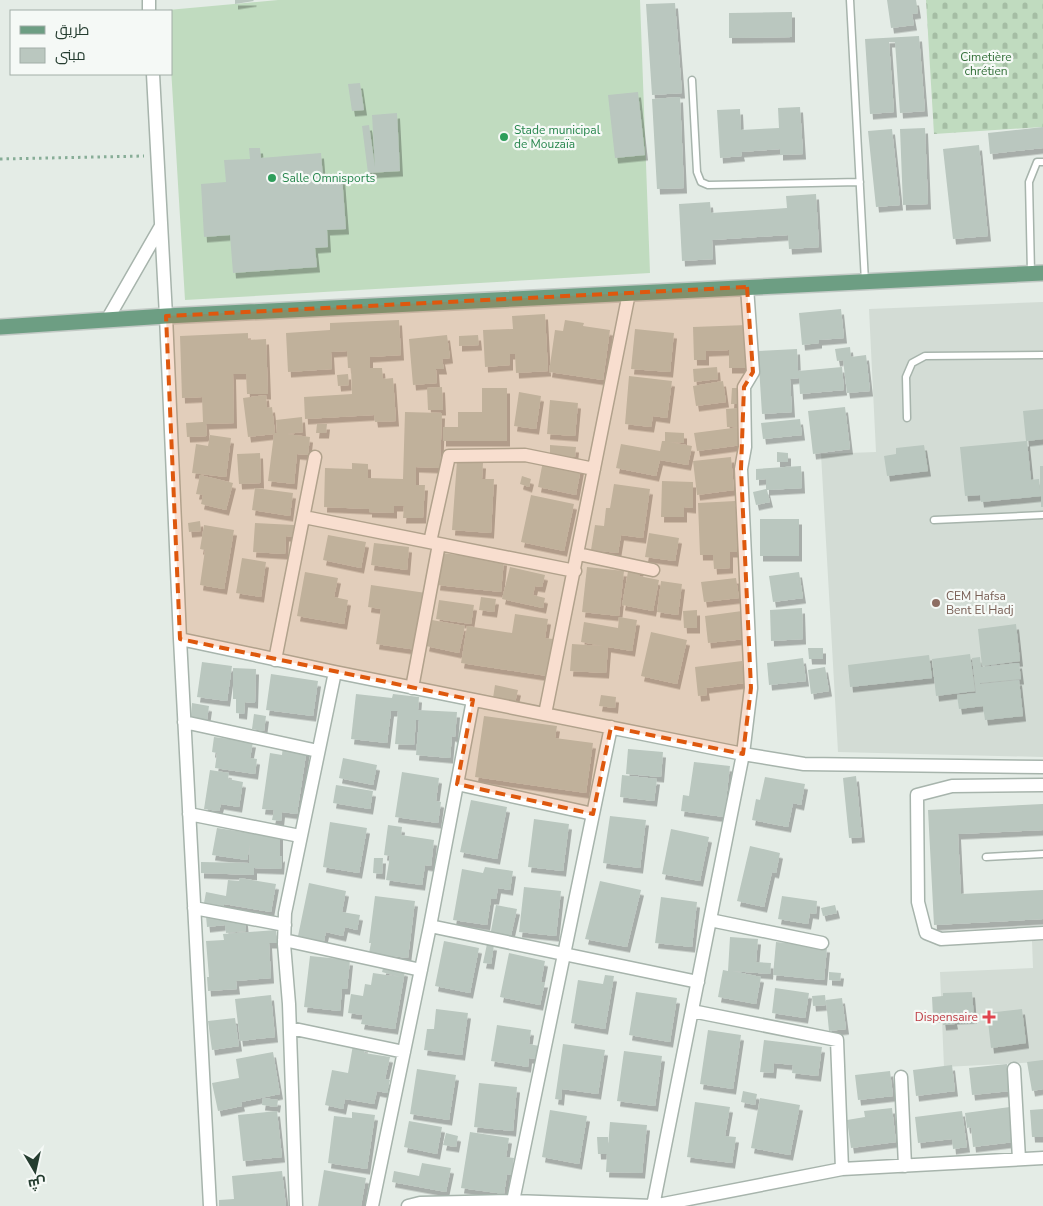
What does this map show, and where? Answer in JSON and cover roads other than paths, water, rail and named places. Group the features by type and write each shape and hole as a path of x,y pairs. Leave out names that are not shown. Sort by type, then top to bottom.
{"main road":[{"path":"0,327 166,316 1037,273"}],"street":[{"path":"153,75 184,722 210,1206"},
{"path":"107,320 161,226"},
{"path":"653,1206 743,754 751,688 741,469 745,447 744,387 753,372 747,287"},
{"path":"545,714 629,294"},
{"path":"412,688 449,456 525,455 594,469"},
{"path":"275,660 315,457"},
{"path":"304,517 575,571"},
{"path":"578,554 654,570"},
{"path":"180,639 412,688 743,754 804,764 1043,767"},
{"path":"296,1206 290,1028 284,925 300,836 335,672"},
{"path":"372,1206 430,926 473,700"},
{"path":"184,722 318,751"},
{"path":"512,1201 611,727"},
{"path":"457,784 593,814"},
{"path":"1043,785 952,786 917,795 918,902 926,932 941,939 1043,933"},
{"path":"189,814 300,836"},
{"path":"194,908 284,925"},
{"path":"710,920 822,943"},
{"path":"430,926 698,982"},
{"path":"284,940 421,970"},
{"path":"692,1011 836,1040 842,1170"},
{"path":"290,1028 404,1052"},
{"path":"1014,1070 1019,1159"},
{"path":"901,1077 905,1166"},
{"path":"408,1206 420,1203 512,1201 653,1206 842,1170 1043,1158"}],"lane":[{"path":"850,0 865,282"},
{"path":"692,80 697,172 701,182 708,185 860,182"},
{"path":"1037,273 1028,182 1037,162 1043,162"},
{"path":"907,418 906,377 912,363 925,356 1043,355"},
{"path":"934,520 1043,515"},
{"path":"986,857 1043,854"}],"place":[{"name":"Stade municipal de Mouzaïa","path":"504,137"},
{"name":"Salle Omnisports","path":"272,178"},
{"name":"CEM Hafsa Bent El Hadj","path":"936,603"},
{"name":"Dispensaire","path":"989,1017"}],"park label":[{"name":"Cimetière chrétien","path":"986,64"}]}
